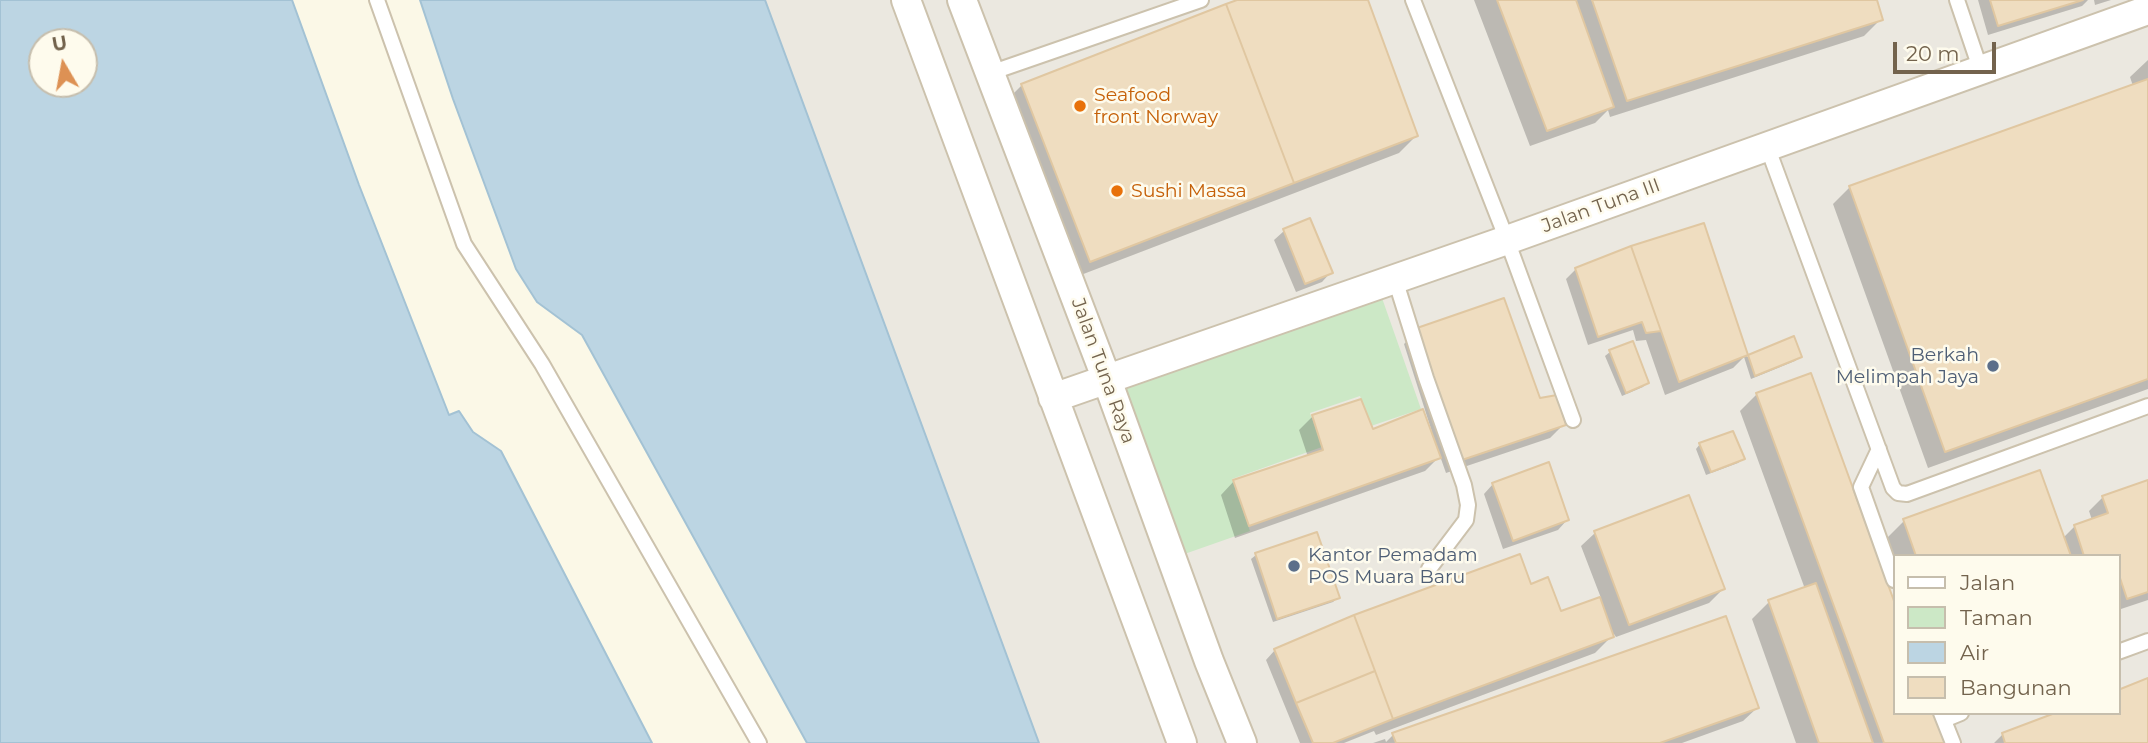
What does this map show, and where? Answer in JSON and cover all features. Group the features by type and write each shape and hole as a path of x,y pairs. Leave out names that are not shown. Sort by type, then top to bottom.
{"street":[{"path":"906,0 1182,743"},
{"name":"Jalan Tuna Raya","path":"962,0 1107,380 1241,743"},
{"name":"Jalan Tuna III","path":"1053,398 1507,240 2148,10"}],"lane":[{"path":"377,0 464,244 542,364 759,743"},
{"path":"990,73 1201,0"},
{"path":"1413,0 1507,240 1573,420"},
{"path":"1957,0 1982,71"},
{"path":"1767,146 1893,488 1898,493 1907,494 2148,406"},
{"path":"1395,279 1464,485 1468,505 1466,520 1429,569"},
{"path":"1879,449 1861,487 1892,574"},
{"path":"2120,651 2148,640"},
{"path":"1943,717 1953,743"}],"shaded area":[{"path":"765,0 2148,0 2148,743 1039,743"}],"green space":[{"path":"1382,298 1421,409 1371,426 1360,396 1310,413 1322,447 1232,479 1250,531 1176,557 1118,391"}],"water":[{"path":"0,0 292,0 359,185 449,415 459,411 473,432 501,451 652,743 0,743"},
{"path":"420,0 765,0 1039,743 807,743 582,335 537,302 516,269 453,99"}],"building":[{"path":"1237,0 1368,0 1418,136 1294,183 1226,4"},
{"path":"1497,0 1576,0 1614,107 1547,131"},
{"path":"1592,0 1877,0 1883,20 1627,101"},
{"path":"1990,0 2083,0 1998,26"},
{"path":"1226,4 1294,183 1090,262 1021,84"},
{"path":"2148,79 2148,379 1945,452 1849,186"},
{"path":"1310,218 1333,273 1305,284 1283,229"},
{"path":"1704,223 1748,355 1679,382 1631,246"},
{"path":"1631,246 1661,331 1646,333 1642,322 1598,337 1575,268"},
{"path":"1504,298 1540,398 1557,395 1566,425 1459,461 1417,328"},
{"path":"1794,336 1802,357 1755,376 1748,355"},
{"path":"1633,341 1649,383 1626,393 1609,350"},
{"path":"1811,373 1892,596 1892,715 1936,715 1946,743 1884,743 1756,393"},
{"path":"1361,399 1373,429 1423,409 1441,458 1249,526 1233,480 1323,450 1312,415"},
{"path":"1733,431 1745,459 1711,472 1699,443"},
{"path":"1549,462 1569,520 1513,541 1492,483"},
{"path":"2040,470 2070,554 1915,554 1903,519"},
{"path":"2148,480 2148,592 2127,599 2120,578 2120,554 2083,554 2074,525 2108,513 2102,496"},
{"path":"1689,495 1725,589 1629,625 1594,531"},
{"name":"Kantor Pemadam POS Muara Baru","path":"1317,532 1340,598 1277,619 1255,553"},
{"path":"1520,554 1531,584 1548,577 1561,611 1600,597 1614,637 1393,719 1354,615"},
{"path":"1816,583 1873,743 1819,743 1768,600"},
{"path":"1354,615 1375,671 1296,703 1274,649"},
{"path":"1726,616 1759,708 1660,743 1396,743 1392,733"},
{"path":"1375,671 1393,719 1333,743 1313,743 1296,703"},
{"path":"2148,678 2148,743 2005,743 2002,733 2050,715 2120,715 2120,689"}],"place":[{"name":"Seafood front Norway","path":"1080,106"},
{"name":"Sushi Massa","path":"1117,191"},
{"name":"Berkah Melimpah Jaya","path":"1993,366"},
{"name":"Kantor Pemadam POS Muara Baru","path":"1294,566"}]}
